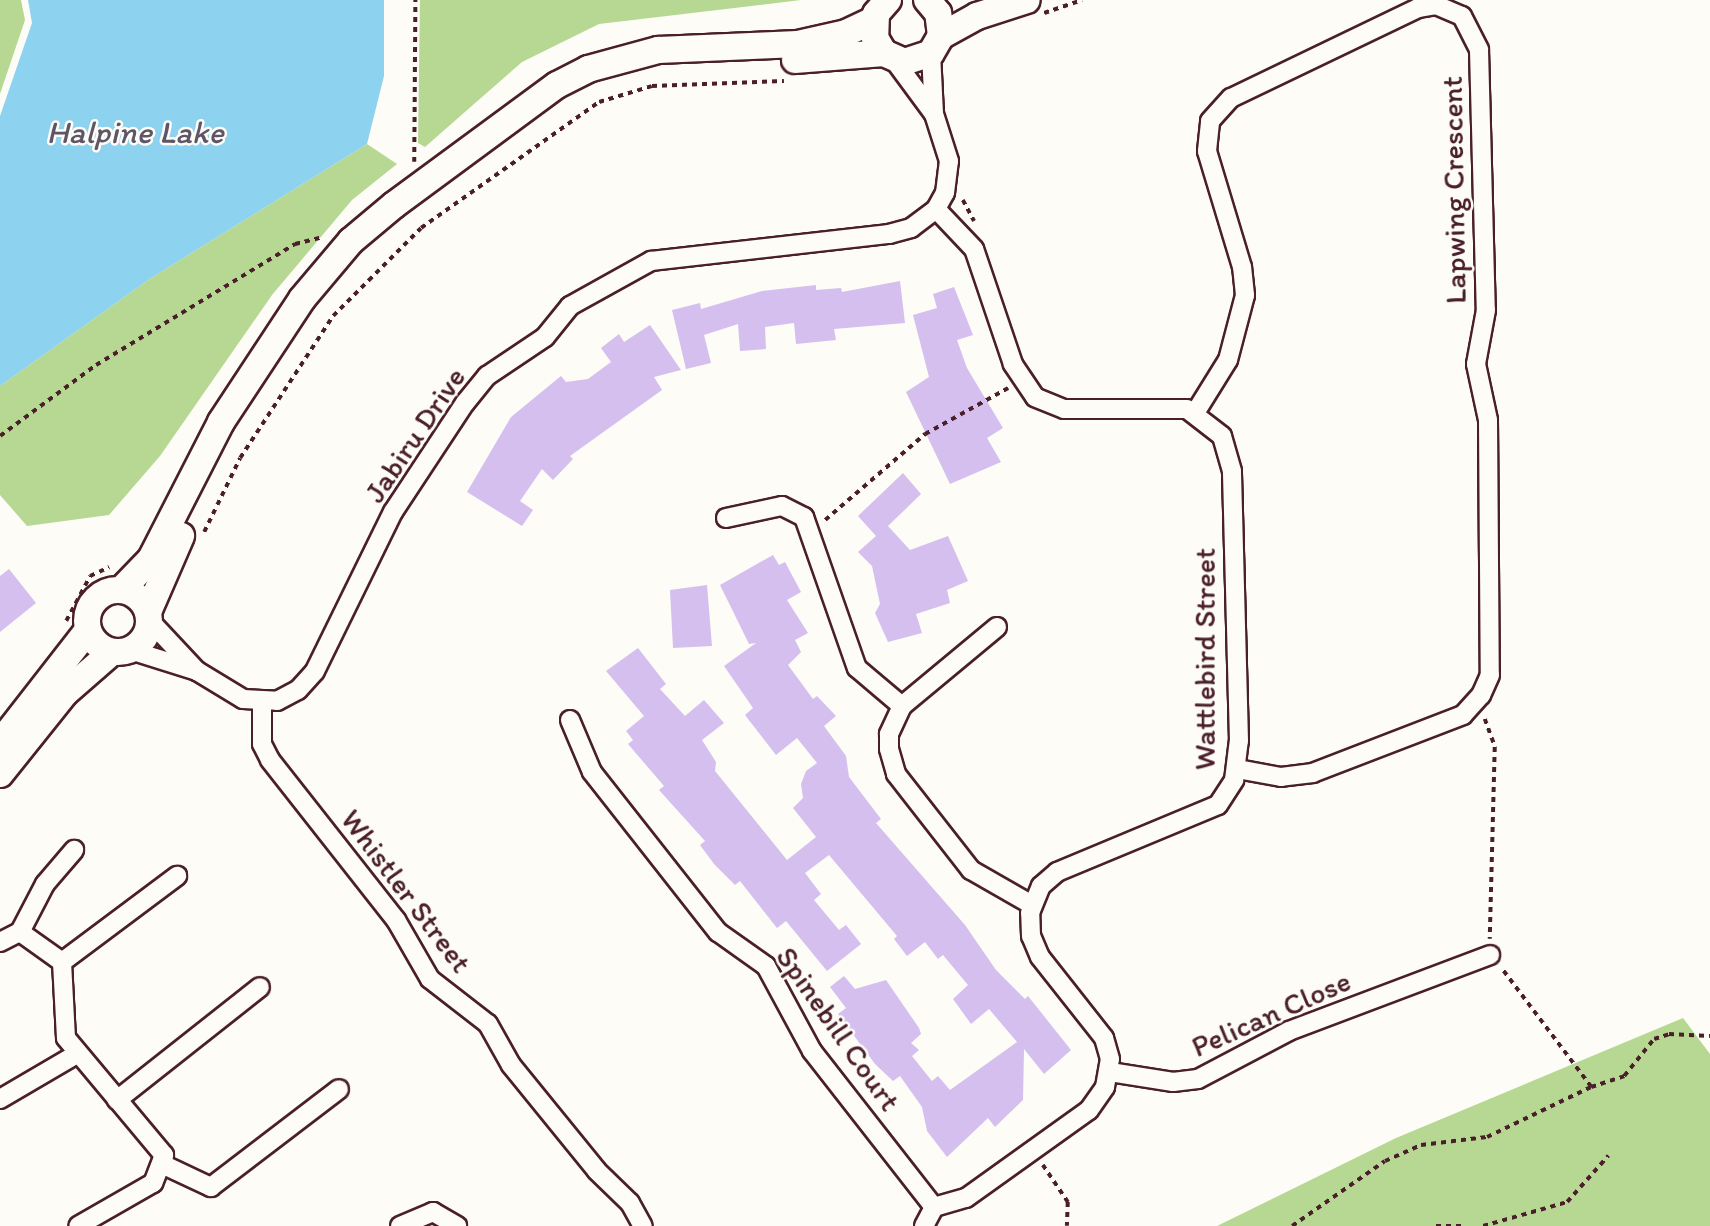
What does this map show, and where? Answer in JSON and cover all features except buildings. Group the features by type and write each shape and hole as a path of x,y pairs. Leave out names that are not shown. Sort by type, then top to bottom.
{"main road":[{"path":"0,774 65,693 121,651 144,639 149,617 220,456 281,358 341,275 404,216 549,109 608,78 668,65 889,56 914,62 977,16 1027,0"},
{"path":"936,44 937,1"},
{"path":"880,7 875,38 889,56"},
{"path":"0,743 88,631 93,603 119,577 151,559 221,422 302,299 351,241 394,205 540,97 588,69 658,50 798,44 846,33 880,7"},
{"path":"119,577 138,597 149,617"},
{"path":"88,631 97,645 121,651"}],"street":[{"name":"Lapwing Crescent","path":"1195,414 1228,360 1245,295 1242,267 1207,151 1210,121 1231,98 1418,8 1458,6 1470,25 1479,50 1486,310 1476,364 1488,420 1492,651 1490,675 1473,706"},
{"path":"936,44 934,114 949,178 936,209"},
{"path":"889,56 934,114"},
{"name":"Wattlebird Street","path":"936,209 956,227 982,265 1021,381 1045,404 1064,409 1173,407 1195,414 1222,436 1232,471 1237,769 1224,800 1210,811 1057,872 1032,905"},
{"name":"Jabiru Drive","path":"262,703 287,698 315,671 393,512 477,388 545,337 570,306 652,261 889,234 911,228 936,209"},
{"path":"726,518 782,506 804,517 811,528 857,668 902,706"},
{"path":"149,617 197,671 233,694 262,703"},
{"path":"924,1226 934,1207 966,1198 1089,1110 1110,1072 1104,1038 1035,947 1029,925 1032,905 971,870 896,774 889,734 902,706 997,627"},
{"path":"121,651 197,671"},
{"name":"Whistler Street","path":"262,703 262,744 270,760 396,920 430,979 488,1024 511,1065 597,1171 630,1203 643,1226"},
{"path":"1237,769 1281,777 1313,773 1448,722 1473,706"},
{"name":"Spinebill Court","path":"570,720 592,772 718,932 766,966 812,1051 934,1207"},
{"path":"0,942 20,932 45,884 74,850"},
{"path":"61,962 177,876"},
{"path":"20,932 61,962"},
{"name":"Pelican Close","path":"1110,1072 1173,1082 1198,1079 1289,1031 1490,955"},
{"path":"61,962 62,1022 77,1054 161,1148 164,1165 153,1183 78,1226"},
{"path":"117,1100 260,987"},
{"path":"0,1099 77,1054"},
{"path":"164,1165 211,1187 339,1089"},
{"path":"400,1226 433,1212 457,1226"}],"path":[{"path":"414,164 415,0"},
{"path":"198,544 240,458 333,316 421,228 599,102 652,86 789,80"},
{"path":"404,171 425,157"},
{"path":"956,227 970,214"},
{"path":"318,246 334,229"},
{"path":"0,436 96,366 255,268 295,244 325,237"},
{"path":"811,528 839,511 925,434 1021,381"},
{"path":"69,609 90,576 119,577"},
{"path":"1473,706 1491,725 1495,747 1490,955 1591,1087"},
{"path":"1292,1226 1385,1161 1421,1145 1487,1137 1591,1087 1624,1076 1654,1039 1669,1034 1710,1036"},
{"path":"1034,1150 1068,1202 1067,1226"},
{"path":"1483,1226 1567,1202 1608,1156"},
{"path":"1436,1226 1461,1226"}],"green space":[{"path":"0,0 21,0 25,20 0,94"},
{"path":"420,0 801,0 599,24 522,62 425,147 418,143"},
{"path":"367,144 397,164 352,200 272,295 160,456 109,515 27,526 0,495 0,386 148,280"},
{"path":"1683,1018 1710,1054 1710,1226 1217,1226 1396,1138"}],"water":[{"name":"Halpine Lake","path":"28,0 384,0 384,76 367,144 148,280 0,386 0,116 32,23"}]}
